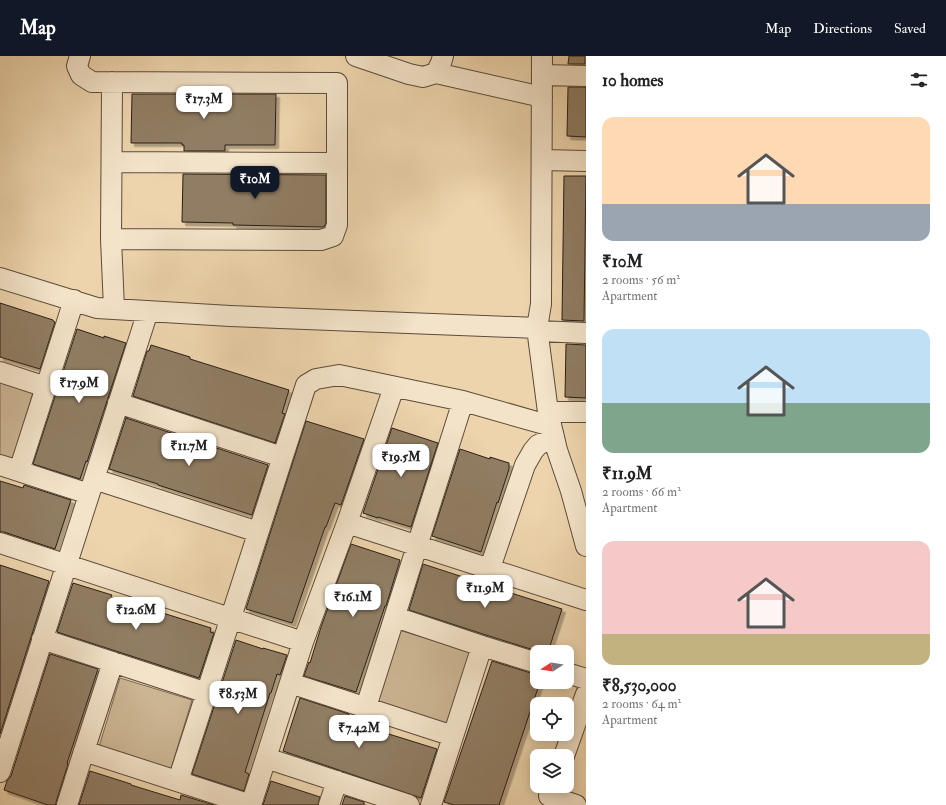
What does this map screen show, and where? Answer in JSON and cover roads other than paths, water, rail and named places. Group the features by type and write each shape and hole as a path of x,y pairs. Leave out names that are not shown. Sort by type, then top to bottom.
{"street":[{"path":"80,56 76,66 81,75 92,82 338,83"},
{"path":"111,239 321,240 333,236 337,225 338,83 357,56 423,77 439,65 542,97"},
{"path":"586,76 542,66 541,304 538,330 551,425 557,450 578,491 586,546"},
{"path":"112,82 111,239 114,308"},
{"path":"542,160 586,161"},
{"path":"112,162 337,163"},
{"path":"0,278 97,308 586,333"},
{"path":"19,471 74,300"},
{"path":"0,772 148,311"},
{"path":"0,372 46,387"},
{"path":"178,782 306,386 316,379 339,375 463,401 551,425 586,412"},
{"path":"84,751 251,805 302,642 347,523 394,387"},
{"path":"366,708 463,401"},
{"path":"118,403 282,457"},
{"path":"490,568 525,465 551,425"},
{"path":"0,465 19,471 91,486 258,532"},
{"path":"347,523 586,600"},
{"path":"0,543 302,642"},
{"path":"395,617 530,661"},
{"path":"42,639 207,693"},
{"path":"431,805 482,646"},
{"path":"67,805 112,662"},
{"path":"574,675 586,679"},
{"path":"290,683 453,736"},
{"path":"566,749 586,694"},
{"path":"266,758 409,805"},
{"path":"329,805 337,781"},
{"path":"549,796 576,805"}]}
